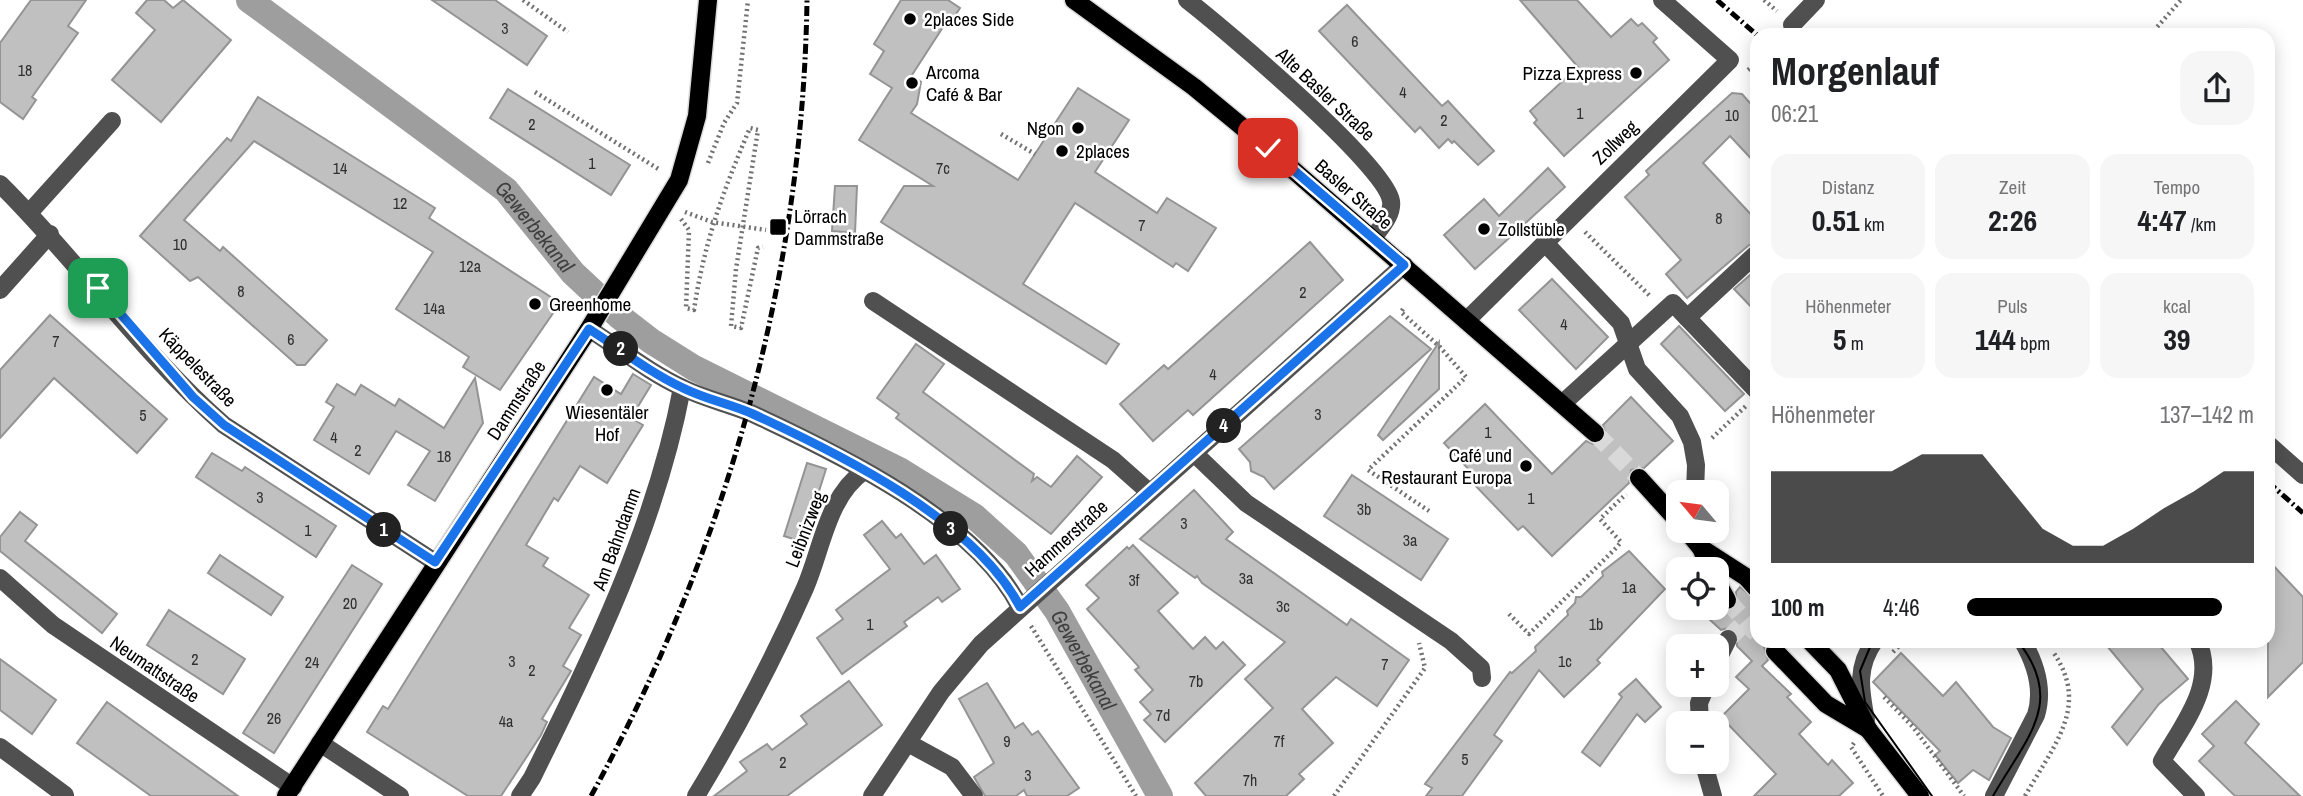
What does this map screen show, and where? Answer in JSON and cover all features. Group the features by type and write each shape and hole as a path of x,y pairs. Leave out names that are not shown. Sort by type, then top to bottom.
{"main road":[{"name":"Dammstraße","path":"289,791 435,562 589,329 663,210 688,159 698,116 708,0"},
{"name":"Basler Straße","path":"1074,0 1194,87 1468,319 1595,433"},
{"path":"1640,479 1666,508"},
{"path":"1697,543 1750,582"},
{"path":"1701,548 1705,557"},
{"path":"1817,648 1838,670 1868,729 1920,796"},
{"path":"1775,651 1826,704 1868,729"}],"street":[{"name":"Alte Basler Straße","path":"1187,0 1235,37 1374,169 1391,201 1388,217 1373,238"},
{"name":"Zollweg","path":"1468,319 1569,216 1730,60 1662,0"},
{"path":"1792,24 1816,0"},
{"path":"29,213 112,121"},
{"name":"Käppelestraße","path":"0,184 50,234 193,397 224,425 435,562"},
{"path":"0,290 50,234"},
{"path":"1545,243 1621,323 1637,369 1680,416 1695,454 1695,480"},
{"path":"1687,318 1750,260"},
{"name":"Hammerstraße","path":"872,796 941,692 973,654 1025,603 1404,265"},
{"path":"873,300 1113,460 1149,492"},
{"path":"1563,403 1673,303 1750,396"},
{"path":"589,329 682,388 752,414 864,471 921,504 1025,603"},
{"name":"Am Bahndamm","path":"520,796 532,778 593,654 632,560 672,443 682,388"},
{"path":"2275,450 2303,475"},
{"path":"1194,453 1246,503 1412,612 1481,668 1482,678"},
{"name":"Leibnizweg","path":"696,796 806,587 838,498 849,481 864,471"},
{"name":"Neumattstraße","path":"0,578 53,625 289,791"},
{"path":"1868,729 1860,692 1860,671 1870,648"},
{"path":"1994,796 2036,715 2040,701 2040,683 2025,648"},
{"path":"2196,796 2162,761 2203,683 2205,666 2199,648"},
{"path":"320,743 400,796"},
{"path":"908,743 952,767 974,796"},
{"path":"0,747 65,795"},
{"path":"1707,774 1713,796"}],"path":[{"path":"523,0 568,32"},
{"path":"706,167 724,123 737,103 748,0"},
{"path":"2156,28 2181,0"},
{"path":"535,92 650,165"},
{"path":"681,219 689,230 686,251 686,308 694,310 702,254 712,222 750,128 758,130 736,269 732,326 741,328 758,248 763,247"},
{"path":"1001,134 1035,154"},
{"path":"685,212 712,222 765,230"},
{"path":"1569,216 1665,311"},
{"path":"1403,309 1401,312 1440,347 1466,377 1368,470 1429,511"},
{"path":"1695,454 1750,400"},
{"path":"1509,614 1529,634 1616,548 1621,542 1600,519 1640,479"},
{"path":"1025,603 1136,796"},
{"path":"1335,796 1425,668 1412,612"},
{"path":"1885,659 1897,648"},
{"path":"1883,696 1913,727 1964,796"}],"building":[{"path":"31,0 86,0 68,26 78,33 32,97 36,100 23,119 0,102 0,43"},
{"path":"147,0 164,0 173,8 183,0 231,40 161,122 112,80 155,30 136,13"},
{"path":"432,0 495,0 547,36 527,65"},
{"path":"901,0 948,0 960,8 948,26 945,24 912,75 921,82 917,104 911,113 1018,180 1078,88 1129,120 1095,172 1157,213 1167,198 1216,228 1188,271 1176,263 1173,267 1075,203 1023,284 1119,344 1106,364 881,222 904,186 933,186 859,140 892,88 870,74 884,51 874,44"},
{"path":"1520,0 1577,0 1611,37 1631,19 1638,26 1642,23 1657,38 1653,42 1669,60 1564,156 1534,123 1537,120 1530,111 1578,67"},
{"path":"1347,5 1442,106 1448,101 1494,151 1478,165 1454,141 1452,143 1448,139 1439,148 1420,127 1415,132 1319,31"},
{"path":"508,89 630,165 611,195 490,118"},
{"path":"1732,93 1742,94 1750,103 1750,157 1730,136 1703,163 1750,213 1750,245 1687,298 1666,274 1681,260 1625,197 1649,175 1646,171"},
{"path":"258,97 435,208 429,218 560,303 500,390 463,367 469,357 396,309 433,252 254,141 184,220 220,251 223,247 327,340 305,365 297,365 198,277 190,281 140,236 227,138 231,141"},
{"name":"Zollstüble","path":"1548,168 1565,187 1475,269 1444,235 1484,199 1499,216"},
{"path":"835,186 857,186 855,233 832,231"},
{"path":"1310,242 1343,280 1193,415 1188,410 1153,441 1120,404 1164,365 1168,369"},
{"path":"1750,275 1750,306 1734,289"},
{"path":"1552,279 1608,337 1576,369 1519,310"},
{"path":"50,315 167,419 137,453 54,378 0,438 0,370"},
{"path":"1390,316 1431,349 1274,489 1264,477 1251,471 1250,462 1239,449"},
{"path":"1679,326 1744,394 1725,411 1661,344"},
{"path":"1439,342 1439,389 1383,440 1378,435"},
{"path":"916,344 944,364 923,392 1034,474 1032,481 1037,477 1051,487 1077,456 1102,477 1051,534 896,418 899,414 877,398"},
{"path":"633,374 651,385 631,418 643,425 607,483 580,466 558,501 554,498 526,545 548,558 543,566 589,595 569,628 581,635 563,666 571,671 542,719 547,722 541,735 501,796 468,796 367,732 383,706 388,709 594,377 621,394"},
{"path":"475,378 483,423 435,501 408,485 430,451 396,431 369,474 314,440 334,407 326,402 337,384 355,395 361,385 395,406 399,399 444,428"},
{"path":"1631,397 1673,441 1644,468 1631,470 1629,483 1552,556 1523,526 1518,530 1469,479 1473,474 1444,443 1485,404 1552,474 1586,441 1593,444 1603,441 1606,435 1603,425"},
{"path":"212,453 242,471 245,467 336,526 316,557 196,477"},
{"path":"807,463 826,469 803,542 784,536"},
{"path":"1352,475 1448,539 1421,580 1324,516"},
{"path":"1194,490 1233,532 1226,539 1347,625 1351,619 1409,660 1377,706 1336,677 1302,709 1333,743 1299,774 1304,779 1286,796 1206,796 1195,783 1273,708 1245,679 1285,642 1202,583 1197,576 1195,578 1140,539"},
{"path":"20,512 37,525 25,541 117,614 102,633 0,551 0,537"},
{"path":"882,521 896,538 901,534 924,564 936,555 960,589 942,602 938,597 904,622 907,626 842,674 817,638 843,619 836,610 890,569 864,535"},
{"path":"1133,545 1178,593 1158,611 1193,649 1205,637 1216,649 1223,642 1245,665 1165,742 1144,720 1151,714 1140,702 1153,690 1135,670 1139,667 1087,609 1099,598 1086,585 1127,547 1129,549"},
{"path":"1629,551 1665,589 1597,660 1600,663 1564,697 1539,670 1494,735 1502,741 1462,796 1426,796 1432,788 1425,784 1510,672 1536,651 1535,647 1568,615 1567,611 1575,603 1576,597 1581,597 1603,576 1602,572"},
{"path":"220,555 283,597 271,615 208,573"},
{"path":"352,565 382,584 274,753 243,733"},
{"path":"2275,567 2303,597 2303,662 2268,697 2268,648 2275,648"},
{"path":"1740,587 1750,595 1750,648 1764,648 1768,660 1762,666 1791,694 1787,697 1811,722 1799,734 1828,765 1832,760 1853,783 1839,796 1754,796 1776,774 1729,725 1727,711 1749,689 1736,677 1752,661 1737,646 1737,632 1728,628 1721,630 1710,620 1729,620 1729,610 1736,606 1736,592"},
{"path":"169,610 245,659 223,694 147,645"},
{"path":"2109,648 2162,648 2188,679 2159,704 2127,745 2112,727 2143,689"},
{"path":"1901,653 1943,696 1956,682 1993,727 2011,738 1989,780 1973,770 1958,783 1935,755 1940,751 1873,682"},
{"path":"0,659 56,700 32,734 0,710"},
{"path":"1636,679 1661,707 1645,722 1637,714 1600,766 1582,752 1622,697 1619,694"},
{"path":"849,681 882,725 787,796 714,796 747,771 740,762 767,744 772,750 807,724 801,716"},
{"path":"987,683 1015,728 1023,723 1032,735 1038,731 1079,788 1067,796 1027,796 1024,790 1016,796 985,796 974,777 994,763 959,699"},
{"path":"2236,701 2259,724 2245,743 2300,796 2235,796 2199,761 2214,746 2202,734"},
{"path":"107,702 238,796 151,796 77,743"}],"waterway":[{"name":"Gewerbekanal","path":"249,0 506,190 573,273 620,317 651,341 694,368 901,471 974,516 1016,554 1057,611 1160,796"}],"tunnel":[{"path":"1595,433 1639,478"},
{"path":"1729,602 1750,626"},
{"path":"1729,638 1745,622"}],"tram line":[{"path":"1870,648 1860,671 1865,702 1932,796"},
{"path":"1993,796 2028,738 2040,701 2039,682 2032,662 2022,648"}],"railway":[{"path":"591,796 639,703 681,608 717,511 748,411 772,310 790,207 802,104 807,0"},
{"path":"1717,0 1750,29"},
{"path":"2275,488 2303,513"}],"place":[{"name":"2places Side","path":"910,19"},
{"name":"Pizza Express","path":"1636,73"},
{"name":"Arcoma Café & Bar","path":"912,83"},
{"name":"Ngon","path":"1078,128"},
{"name":"2places","path":"1062,151"},
{"name":"Lörrach Dammstraße","path":"778,227"},
{"name":"Zollstüble","path":"1484,229"},
{"name":"Greenhome","path":"535,304"},
{"name":"Wiesentäler Hof","path":"607,390"},
{"name":"Café und Restaurant Europa","path":"1526,466"}],"route":[{"path":"98,288 193,397 224,425 435,562 589,329 682,388 752,414 864,471 921,504 975,551 1005,583 1020,607 1404,265 1268,148"}]}
